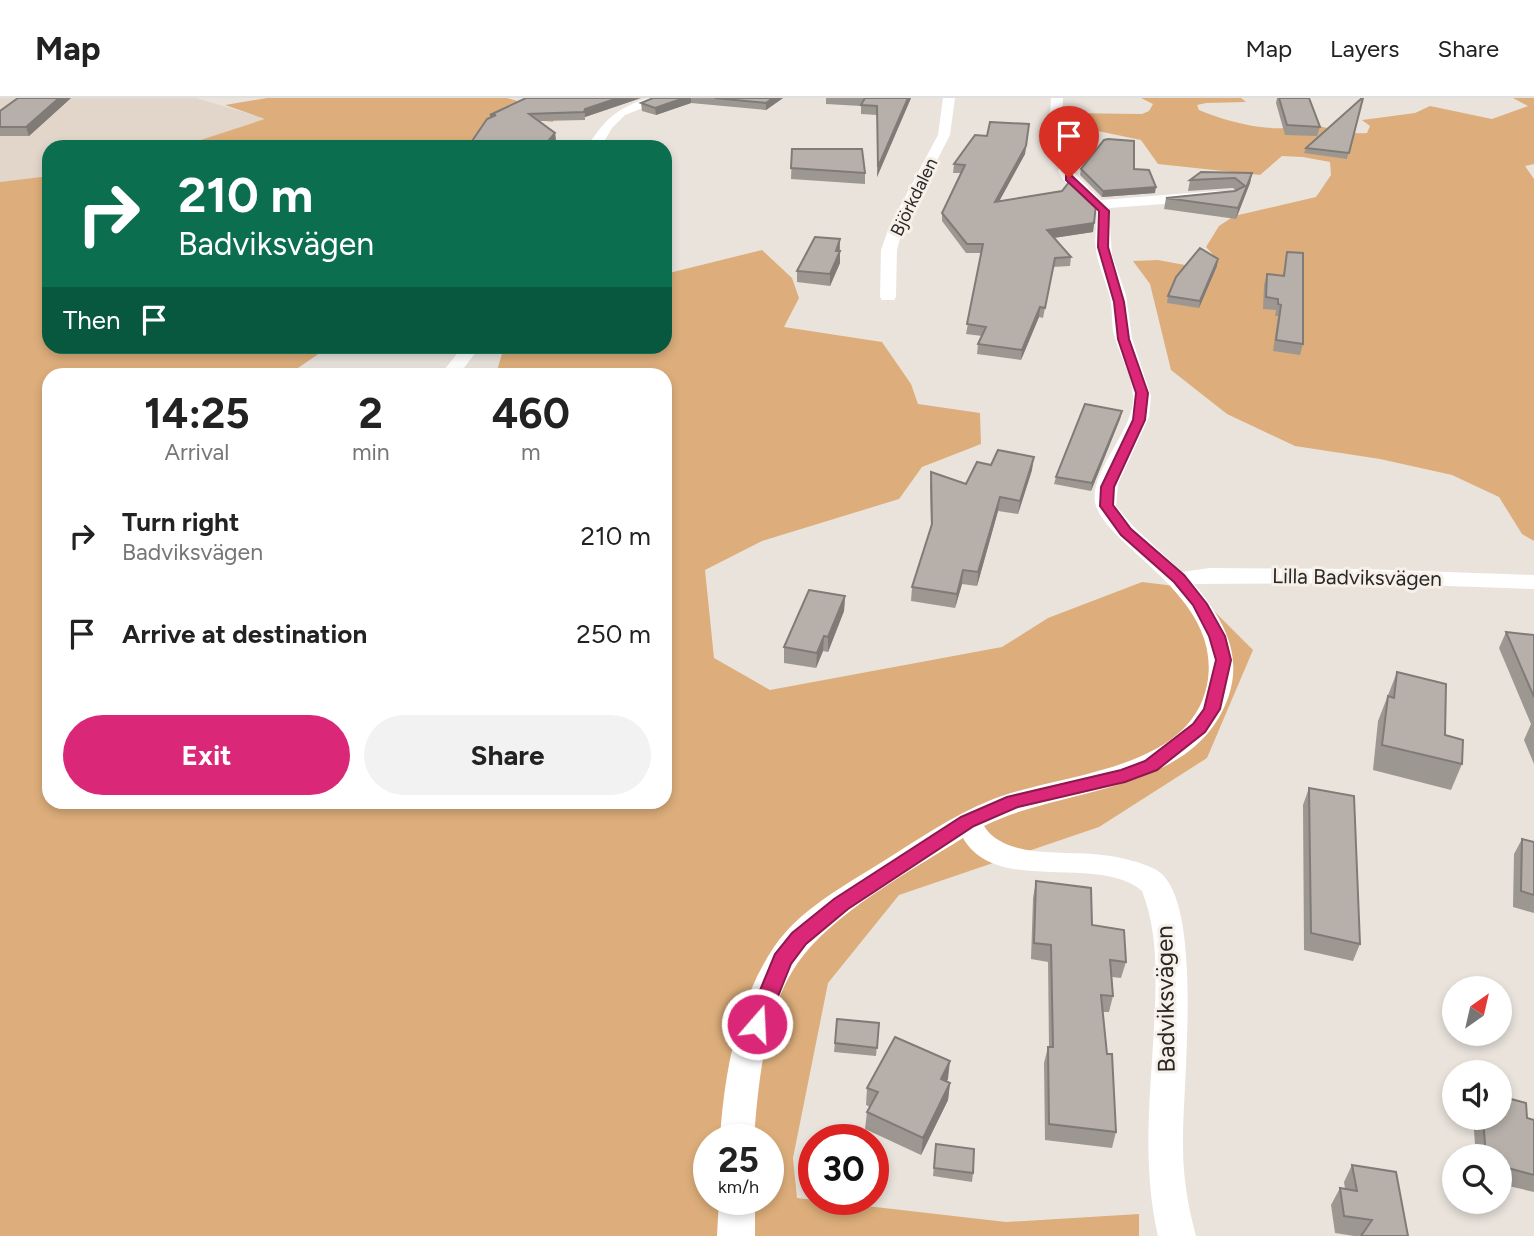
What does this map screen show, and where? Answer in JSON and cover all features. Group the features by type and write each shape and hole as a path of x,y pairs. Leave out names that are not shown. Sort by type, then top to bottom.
{"street":[{"path":"598,140 608,121 616,115 662,98"},
{"name":"Björkdalen","path":"888,297 889,250 896,227 944,135 949,98"},
{"path":"737,1124 737,1107 749,1046 782,960 799,938 841,904 967,822 1013,801 1125,776 1151,765 1199,728 1212,709 1223,660 1217,636 1199,604 1179,579 1126,532 1106,506 1107,487 1139,420 1142,393 1121,327 1119,302 1103,247 1104,211 1069,178 1066,171 1067,160 1075,147 1075,141 1055,119 1054,105 1057,98"},
{"path":"1098,205 1153,201 1185,195 1233,195"},
{"path":"455,368 466,354"},
{"name":"Lilla Badviksvägen","path":"1179,579 1209,575 1363,576 1534,582"},
{"name":"Badviksvägen","path":"967,822 982,844 1005,855 1045,861 1086,861 1111,865 1144,877 1156,888 1169,931 1165,1152 1177,1236"},
{"path":"736,1236 737,1215"}],"shaded area":[{"path":"0,98 196,98 267,119 201,140 42,140 42,177 0,182"},
{"path":"267,98 507,98 555,112 553,122 511,117 481,140 200,140 265,119 225,105"},
{"path":"1141,98 1241,98 1246,102 1197,105 1199,110 1208,114 1252,126 1285,128 1310,125 1367,133 1370,126 1362,120 1415,113 1430,106 1492,119 1528,106 1513,98 1534,98 1534,164 1525,166 1534,179 1534,541 1522,534 1499,497 1452,475 1380,459 1295,446 1227,414 1171,370 1150,284 1133,261 1158,260 1201,268 1216,258 1206,247 1219,226 1234,216 1316,197 1331,175 1330,162 1282,156 1260,175 1158,164 1141,140 1069,125 1060,113 1142,114 1149,111 1153,104"},
{"path":"42,177 42,354 318,354 298,368 42,368 42,809 672,809 672,368 498,368 502,354 672,354 672,272 762,250 792,278 799,298 784,327 882,342 911,384 918,404 980,413 981,444 922,467 899,499 762,541 705,570 714,658 770,690 1002,647 1048,618 1142,582 1191,588 1253,650 1207,758 1099,827 899,895 828,983 793,1158 798,1215 889,1215 889,1209 1006,1222 1139,1214 1139,1236 0,1236 0,182"}],"building":[{"path":"18,98 59,98 26,127 0,127 0,111"},
{"path":"526,98 618,98 585,109 584,112 529,114 555,133 549,140 473,140 487,119 496,115 490,115"},
{"path":"653,98 684,98 655,108 641,103"},
{"path":"715,98 773,98 766,103"},
{"path":"865,98 908,98 878,167 877,106 861,105"},
{"path":"1279,98 1309,98 1320,127 1287,125"},
{"path":"1362,98 1349,153 1306,148"},
{"path":"990,122 1029,124 1026,146 995,202 1062,191 1070,181 1096,204 1094,223 1047,230 1071,257 1055,258 1045,308 1040,307 1022,350 978,344 986,327 967,324 983,244 967,244 942,213 965,165 954,164 975,135 987,136"},
{"path":"1104,140 1134,141 1134,169 1149,170 1156,187 1103,191 1081,169"},
{"path":"792,149 862,149 865,173 791,168"},
{"path":"1201,172 1252,173 1238,208 1166,198 1235,191 1245,186 1235,178 1190,180"},
{"path":"815,237 840,239 836,251 840,251 830,274 797,271"},
{"path":"1200,248 1218,259 1200,301 1168,296 1176,277"},
{"path":"1287,252 1303,253 1303,344 1276,340 1281,305 1278,304 1278,299 1266,297 1267,274 1284,276"},
{"path":"1085,404 1122,411 1092,483 1056,477"},
{"path":"998,450 1034,457 1020,501 1000,497 978,572 963,570 957,594 912,587 932,524 931,472 966,484 977,462 991,465"},
{"path":"809,590 845,596 828,637 824,636 817,653 784,647"},
{"path":"1506,632 1534,635 1534,697"},
{"path":"1397,672 1446,684 1445,735 1463,740 1462,764 1382,745 1388,696 1394,698"},
{"path":"1309,788 1354,796 1360,944 1311,933"},
{"path":"1522,839 1534,842 1534,895 1521,891"},
{"path":"1036,881 1091,888 1092,925 1124,930 1126,962 1110,960 1113,996 1101,995 1107,1054 1112,1054 1116,1132 1049,1124 1048,1047 1053,1047 1051,945 1034,943"},
{"path":"837,1019 879,1023 877,1048 835,1043"},
{"path":"895,1037 950,1061 941,1079 950,1083 923,1138 867,1112 878,1092 867,1088"},
{"path":"1512,1099 1526,1103 1527,1118 1534,1120 1534,1175 1512,1169 1512,1144 1485,1144 1484,1130 1512,1130"},
{"path":"936,1144 974,1149 973,1173 934,1168"},
{"path":"1352,1165 1396,1172 1408,1236 1361,1236 1372,1220 1344,1216 1340,1188 1357,1191"}],"route":[{"path":"757,1024 782,960 799,938 841,904 967,822 1013,801 1125,776 1151,765 1173,751 1199,728 1212,709 1220,685 1223,660 1217,636 1199,604 1179,579 1126,532 1106,506 1107,487 1139,420 1142,393 1124,339 1119,302 1103,247 1104,211 1069,178"}]}
